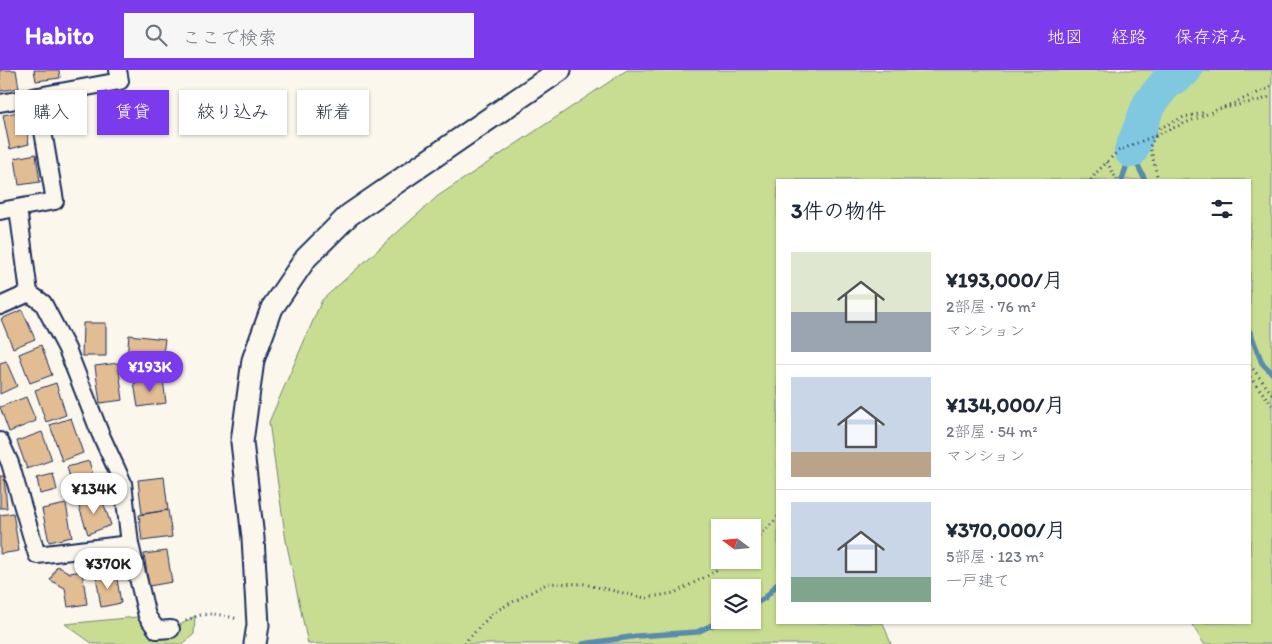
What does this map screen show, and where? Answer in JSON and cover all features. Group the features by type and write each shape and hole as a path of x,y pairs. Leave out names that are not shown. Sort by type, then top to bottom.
{"street":[{"path":"73,90 120,82 118,70"},
{"path":"256,634 254,538 242,442 252,360 272,308 306,258 349,215 560,70"},
{"path":"0,102 15,100"},
{"path":"0,211 55,201 44,135"},
{"path":"18,208 29,293 44,303 67,349 122,483 130,544 147,616 157,630 171,628"},
{"path":"0,306 29,293"},
{"path":"0,441 10,463 37,555 130,544"}],"path":[{"path":"1092,179 1118,151 1267,88 1272,84"},
{"path":"1158,179 1150,146 1160,128 1184,117 1272,96"},
{"path":"1107,162 1116,179"},
{"path":"1251,366 1272,394"},
{"path":"1251,378 1272,405"},
{"path":"761,535 776,519"},
{"path":"464,644 494,612 548,583 584,584 645,598 674,593 717,569"},
{"path":"171,628 195,616 211,613 256,634"}],"green space":[{"path":"627,70 1272,70 1272,644 1204,644 1192,624 1251,624 1251,179 776,179 776,624 883,624 891,644 308,644 286,541 269,422 322,300 438,196"},
{"path":"147,616 171,628 195,616 194,634 183,644 93,644 65,624"}],"building":[{"path":"0,70 16,70 19,88 0,91"},
{"path":"34,70 59,70 60,78 36,81"},
{"path":"15,113 15,135 27,135 29,144 10,149 3,115"},
{"path":"36,154 40,182 19,185 15,158"},
{"path":"22,310 35,339 13,348 1,319"},
{"path":"83,323 106,323 106,356 82,356"},
{"path":"129,335 165,339 162,362 127,358"},
{"path":"41,345 52,375 30,383 19,354"},
{"path":"6,361 17,386 0,394 0,363"},
{"path":"118,363 123,400 100,403 95,366"},
{"path":"163,379 166,403 138,407 134,383"},
{"path":"56,383 66,415 46,422 35,390"},
{"path":"26,397 36,421 9,432 0,407"},
{"path":"71,418 83,453 62,461 50,425"},
{"path":"42,432 52,460 27,469 17,441"},
{"path":"89,461 98,493 76,499 67,467"},
{"path":"53,474 57,490 40,494 37,478"},
{"path":"0,476 4,476 7,508 0,508"},
{"path":"164,477 168,510 142,514 138,480"},
{"path":"101,496 111,525 88,534 78,504"},
{"path":"66,504 72,537 49,542 42,509"},
{"path":"168,510 172,537 142,541 139,515"},
{"path":"13,513 19,551 0,554 0,515"},
{"path":"167,551 172,582 149,586 144,554"},
{"path":"57,566 70,573 82,571 87,604 68,607 65,588 50,580"},
{"path":"116,573 121,603 101,607 96,576"}],"waterway":[{"path":"1131,151 1149,104 1166,83 1185,70"},
{"path":"1131,151 1145,179"},
{"path":"1122,179 1131,151"},
{"path":"1251,335 1262,363 1272,373"},
{"path":"761,600 776,585"},
{"path":"583,644 637,636 697,632 711,626"}]}
